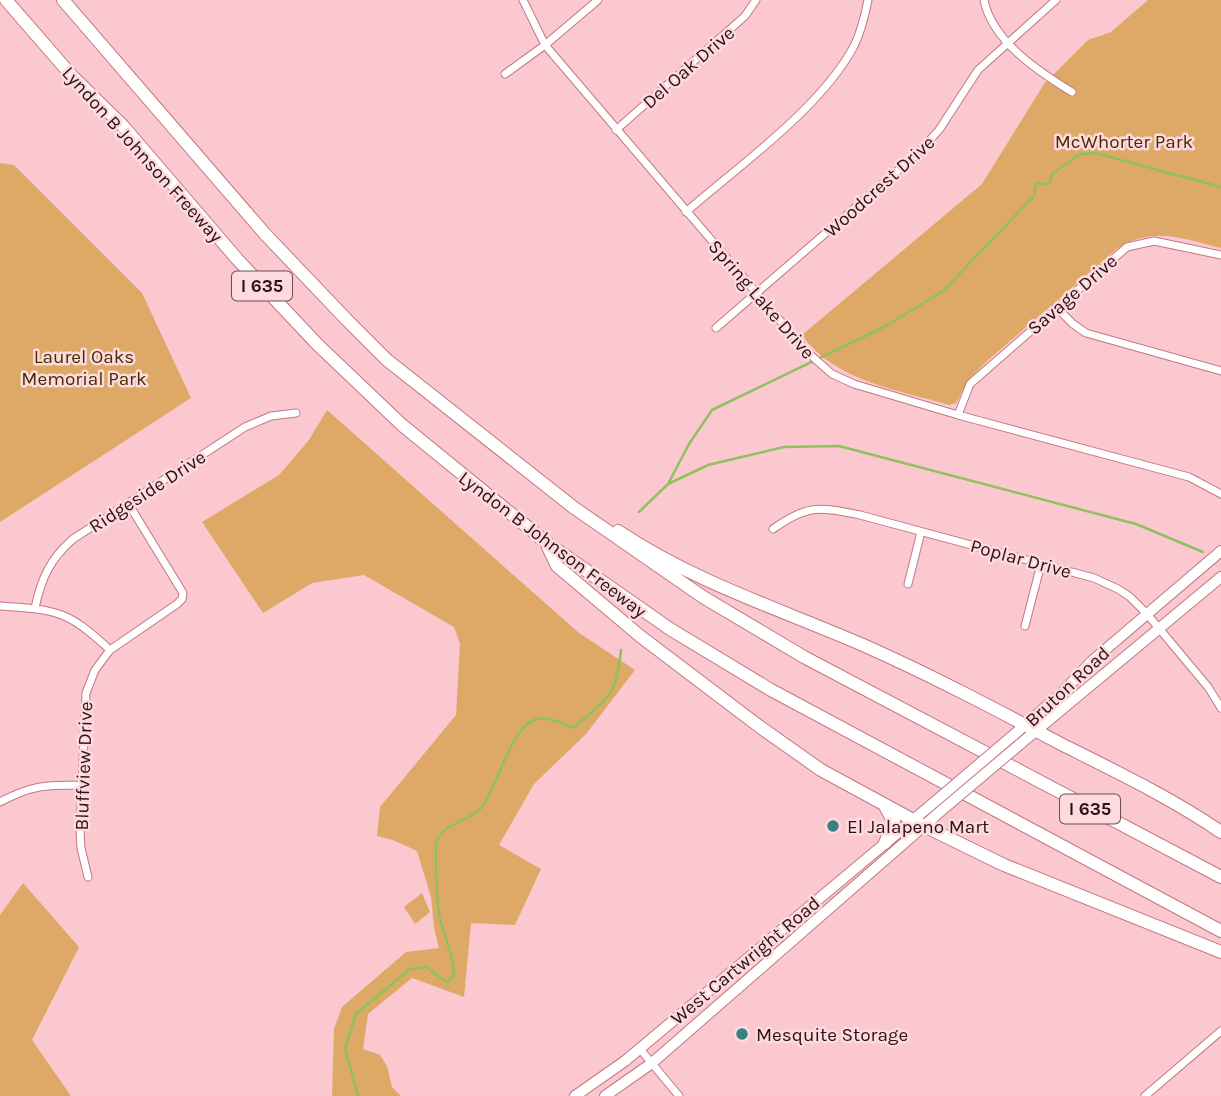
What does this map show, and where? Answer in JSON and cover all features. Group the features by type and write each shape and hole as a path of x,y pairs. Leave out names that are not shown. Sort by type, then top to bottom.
{"highway":[{"name":"Lyndon B Johnson Freeway","path":"5,0 72,76 122,126 237,259 317,344 402,425 547,543 670,629 771,690 1221,931"},
{"name":"Lyndon B Johnson Freeway","path":"63,0 306,279 387,360 619,541 752,627 804,657 1221,877"},
{"path":"506,454 622,534 688,572 895,660 1166,798 1221,832"},
{"path":"547,543 557,566 686,673 792,750 852,788 918,823 1040,880 1221,952"},
{"path":"884,805 894,822 885,843"}],"main road":[{"name":"Bruton Road","path":"1031,728 1092,662 1221,551"},
{"name":"Bruton Road","path":"918,823 931,804 1160,629 1221,577"},
{"name":"Bruton Road","path":"918,823 942,810 1014,741"},
{"name":"West Cartwright Road","path":"575,1096 640,1049 855,866 918,823"},
{"name":"West Cartwright Road","path":"606,1096 652,1063 818,920 918,823"},
{"path":"855,866 865,877"},
{"path":"807,907 818,920"}],"street":[{"name":"Spring Lake Drive","path":"523,0 545,45 806,351 825,369 854,384 958,415 1165,469 1189,477 1221,494"},
{"path":"505,74 545,45 598,0"},
{"name":"Del Oak Drive","path":"616,130 745,16 756,0"},
{"path":"686,212 829,85 854,45 868,0"},
{"path":"984,0 986,12 1028,64 1072,92"},
{"name":"Woodcrest Drive","path":"716,328 917,154 939,130 978,70 1056,0"},
{"name":"Savage Drive","path":"958,415 970,384 1121,251 1140,243 1166,243 1221,256"},
{"path":"1056,307 1086,333 1221,371"},
{"name":"Ridgeside Drive","path":"35,608 40,584 60,550 128,502 245,427 271,416 296,413"},
{"name":"Bluffview Drive","path":"88,877 81,848 86,693 95,670 110,650 177,604 183,593 128,502"},
{"name":"Poplar Drive","path":"773,529 800,511 822,508 860,515 1094,578 1130,597 1147,614 1208,687 1221,708"},
{"path":"908,584 921,532"},
{"path":"1025,625 1041,564"},
{"path":"0,606 54,611 73,618 110,650"},
{"path":"0,802 23,789 46,785 81,785"},
{"path":"1145,1096 1221,1031"},
{"path":"640,1049 679,1096"}],"green space":[{"name":"McWhorter Park","path":"1148,0 1221,0 1221,248 1170,236 1145,237 1119,247 987,361 969,379 956,403 949,405 869,382 831,363 815,351 802,335 982,184 1044,84 1088,40 1111,32"},
{"name":"Laurel Oaks Memorial Park","path":"0,163 14,165 142,293 191,398 0,522"},
{"path":"327,410 579,633 635,670 586,734 534,784 499,845 541,869 515,925 471,923 464,997 412,978 368,1014 363,1049 380,1055 387,1066 392,1087 401,1096 332,1096 334,1029 342,1007 406,952 439,948 431,897 417,851 377,836 380,807 456,715 460,644 454,627 364,575 312,583 263,613 202,522 279,475 309,440"},
{"path":"23,883 79,947 32,1040 71,1096 0,1096 0,915"},
{"path":"422,893 430,912 415,924 404,907"}],"waterway":[{"path":"668,484 689,444 712,410 886,326 943,291 1034,196 1036,183 1050,182 1052,174 1080,154 1095,153 1221,187"},
{"path":"639,512 668,484 708,465 784,447 839,446 1136,524 1203,552"},
{"path":"358,1096 345,1048 356,1014 410,969 426,967 447,982 454,976 438,908 436,844 439,837 443,831 481,808 512,745 528,724 537,719 547,719 573,728 602,703 613,688 621,650"}],"place":[{"name":"El Jalapeno Mart","path":"833,826"},
{"name":"Mesquite Storage","path":"742,1034"}]}
